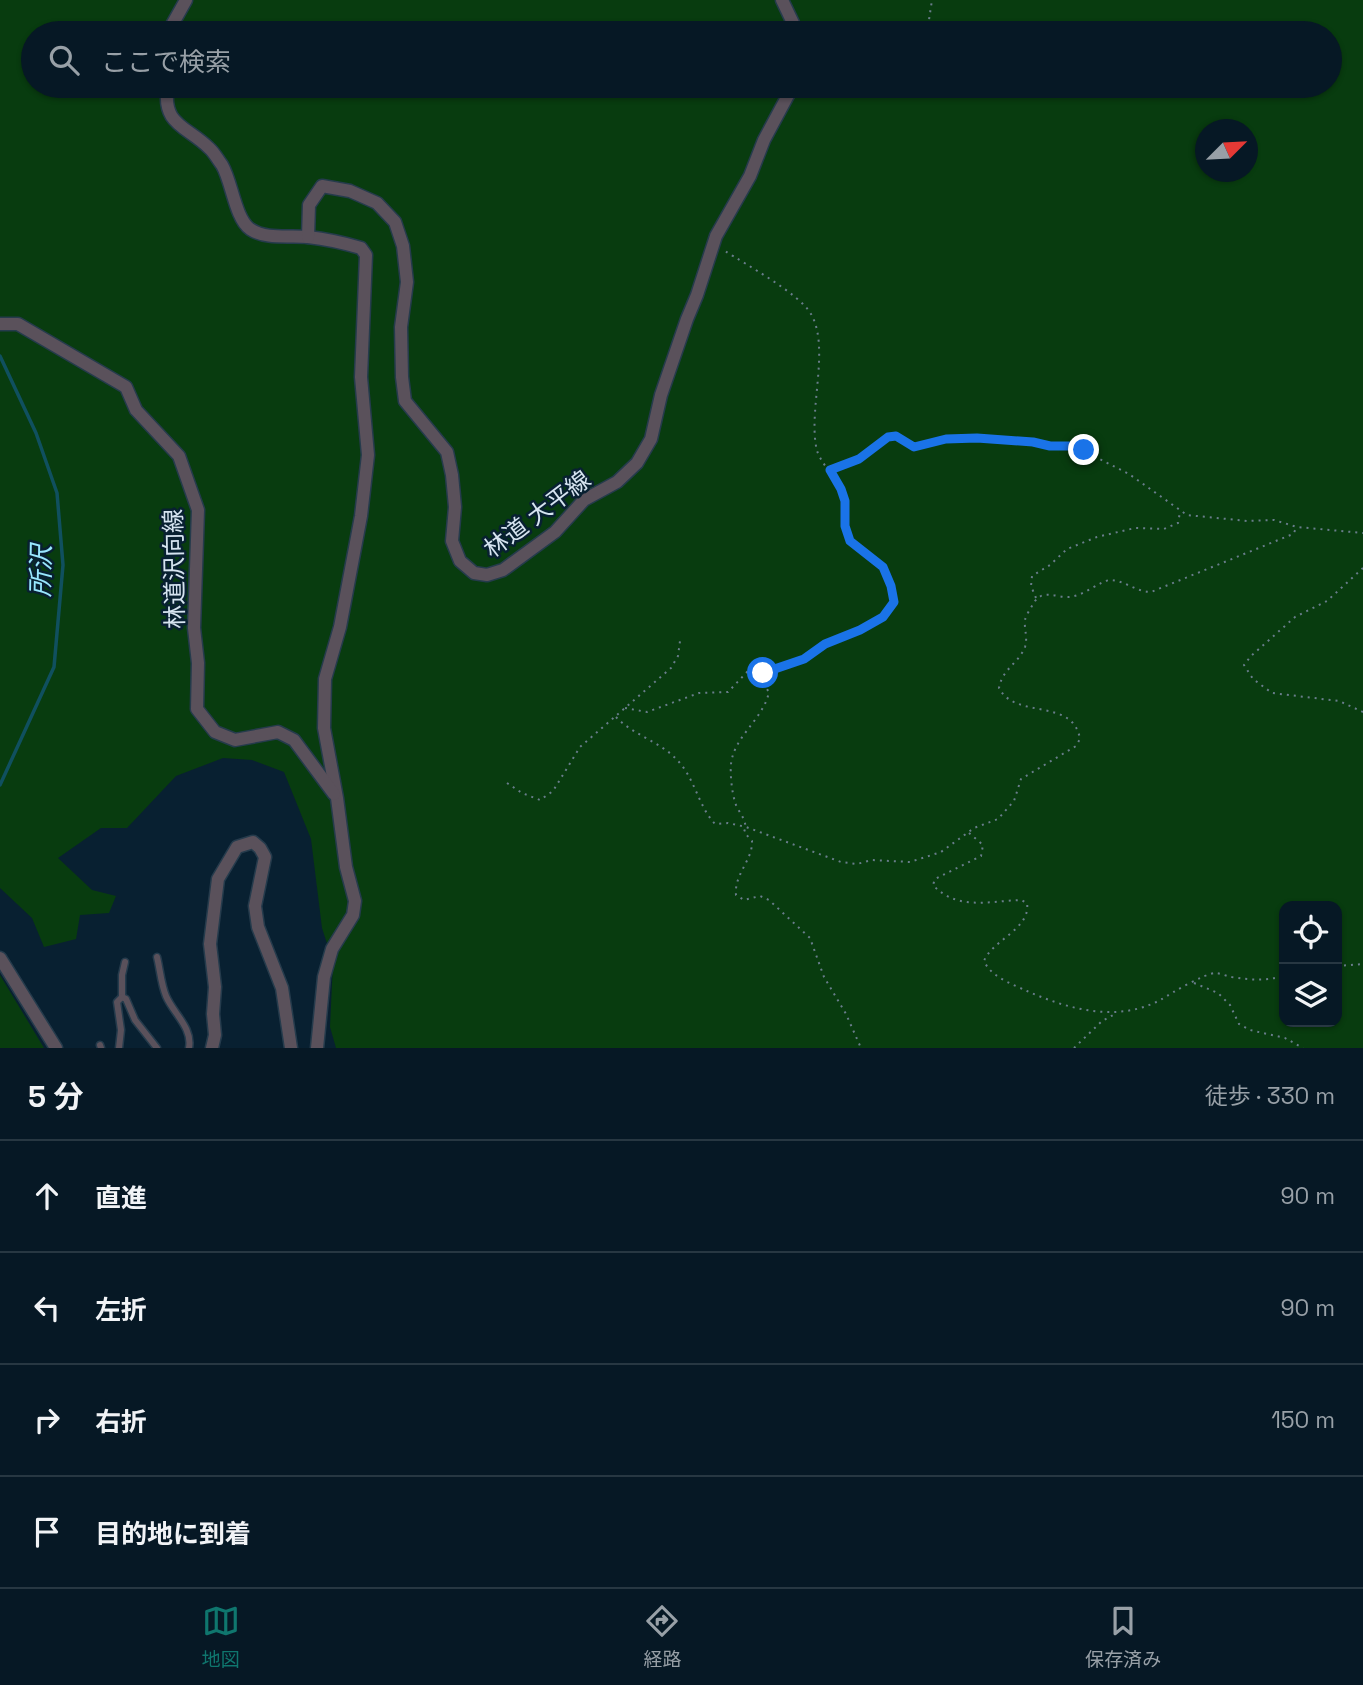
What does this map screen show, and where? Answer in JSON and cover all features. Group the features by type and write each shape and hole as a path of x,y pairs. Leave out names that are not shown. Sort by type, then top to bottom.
{"street":[{"path":"174,21 186,0"},
{"path":"782,0 792,21"},
{"path":"165,98 169,112 179,126 209,148 223,168 239,213 249,228 267,235 307,237 361,248 366,255 361,377 368,455 361,516 340,627 325,678 324,728 346,867 355,901 353,915 332,949 324,977 317,1048"},
{"name":"林道 大平線","path":"307,237 309,205 322,186 350,191 377,203 395,222 403,246 407,282 401,327 405,401 446,452 452,475 455,507 452,541 460,561 474,573 486,575 503,570 555,532 584,500 617,482 637,463 651,439 661,395 713,244 750,176 764,140 787,98"},
{"name":"林道沢向線","path":"0,324 18,324 126,387 136,410 179,456 198,510 194,628 198,663 197,709 215,733 235,740 278,732 294,740 337,798"},
{"path":"212,1048 215,1035 215,987 210,944 218,879 237,847 253,842 265,857 255,906 258,927 282,988 291,1048"},
{"path":"0,958 56,1048"}],"lane":[{"path":"157,957 166,996 187,1031 189,1048"},
{"path":"119,1048 121,1030 117,1002 122,997 125,962"},
{"path":"122,997 126,999 142,1030 157,1048"}],"path":[{"path":"929,21 932,0"},
{"path":"625,708 647,712 699,693 728,692 748,671 763,673 804,659 825,644 883,617 894,602 883,567 850,541 845,526 845,501 841,489 816,449 814,425 819,330 809,310 749,266 713,244"},
{"path":"830,470 850,464 888,437 896,436 914,447 958,438 1017,440 1057,447 1072,446 1129,474 1181,511 1200,518 1275,520 1297,527 1363,533"},
{"path":"1037,599 1031,586 1032,576 1050,565 1067,549 1135,528 1173,527 1178,523 1181,511"},
{"path":"616,717 626,727 666,749 680,763 715,824 728,823 746,827 841,862 858,864 873,860 910,862 924,859 941,852 974,828 998,819 1014,801 1021,779 1076,746 1080,739 1077,727 1072,721 1050,710 1013,701 1002,694 999,688 1005,671 1021,656 1026,646 1025,620 1037,599 1045,594 1071,597 1090,591 1106,580 1151,592 1293,534 1297,527"},
{"path":"1363,568 1327,601 1295,617 1244,665 1253,679 1272,693 1339,701 1363,712"},
{"path":"507,783 540,800 553,790 580,747 671,668 678,656 680,642"},
{"path":"754,671 769,692 766,704 750,730 741,738 731,764 735,801 745,819 744,832 752,841 753,849 739,875 735,886 736,895 744,900 760,896 769,900 810,938 824,977 846,1014 861,1048"},
{"path":"968,833 983,845 981,856 935,879 933,885 960,902 972,904 1021,900 1027,903 1028,908 1024,918 988,952 984,961 986,965 994,974 1043,998 1094,1012 1116,1013"},
{"path":"1342,966 1363,964"},
{"path":"1074,1048 1102,1021 1116,1013 1156,1002 1215,973 1261,981 1279,977"},
{"path":"1193,983 1218,993 1230,1005 1238,1024 1250,1030 1285,1038 1303,1048"}],"green space":[{"path":"0,0 1363,0 1363,1048 336,1048 330,1027 333,962 322,928 311,839 284,772 252,760 223,758 176,776 127,828 101,828 58,858 92,890 116,896 109,913 80,915 76,939 44,947 32,918 0,888"},
{"path":"0,975 44,1048 0,1048"}],"waterway":[{"name":"所沢","path":"0,356 36,433 57,493 63,565 54,667 0,785"}],"route":[{"path":"763,673 804,659 842,635 860,630 883,617 894,602 883,567 850,541 845,526 845,501 830,470 850,464 888,437 896,436 914,447 946,439 977,438 1017,440 1057,447 1072,446 1084,450"}]}
